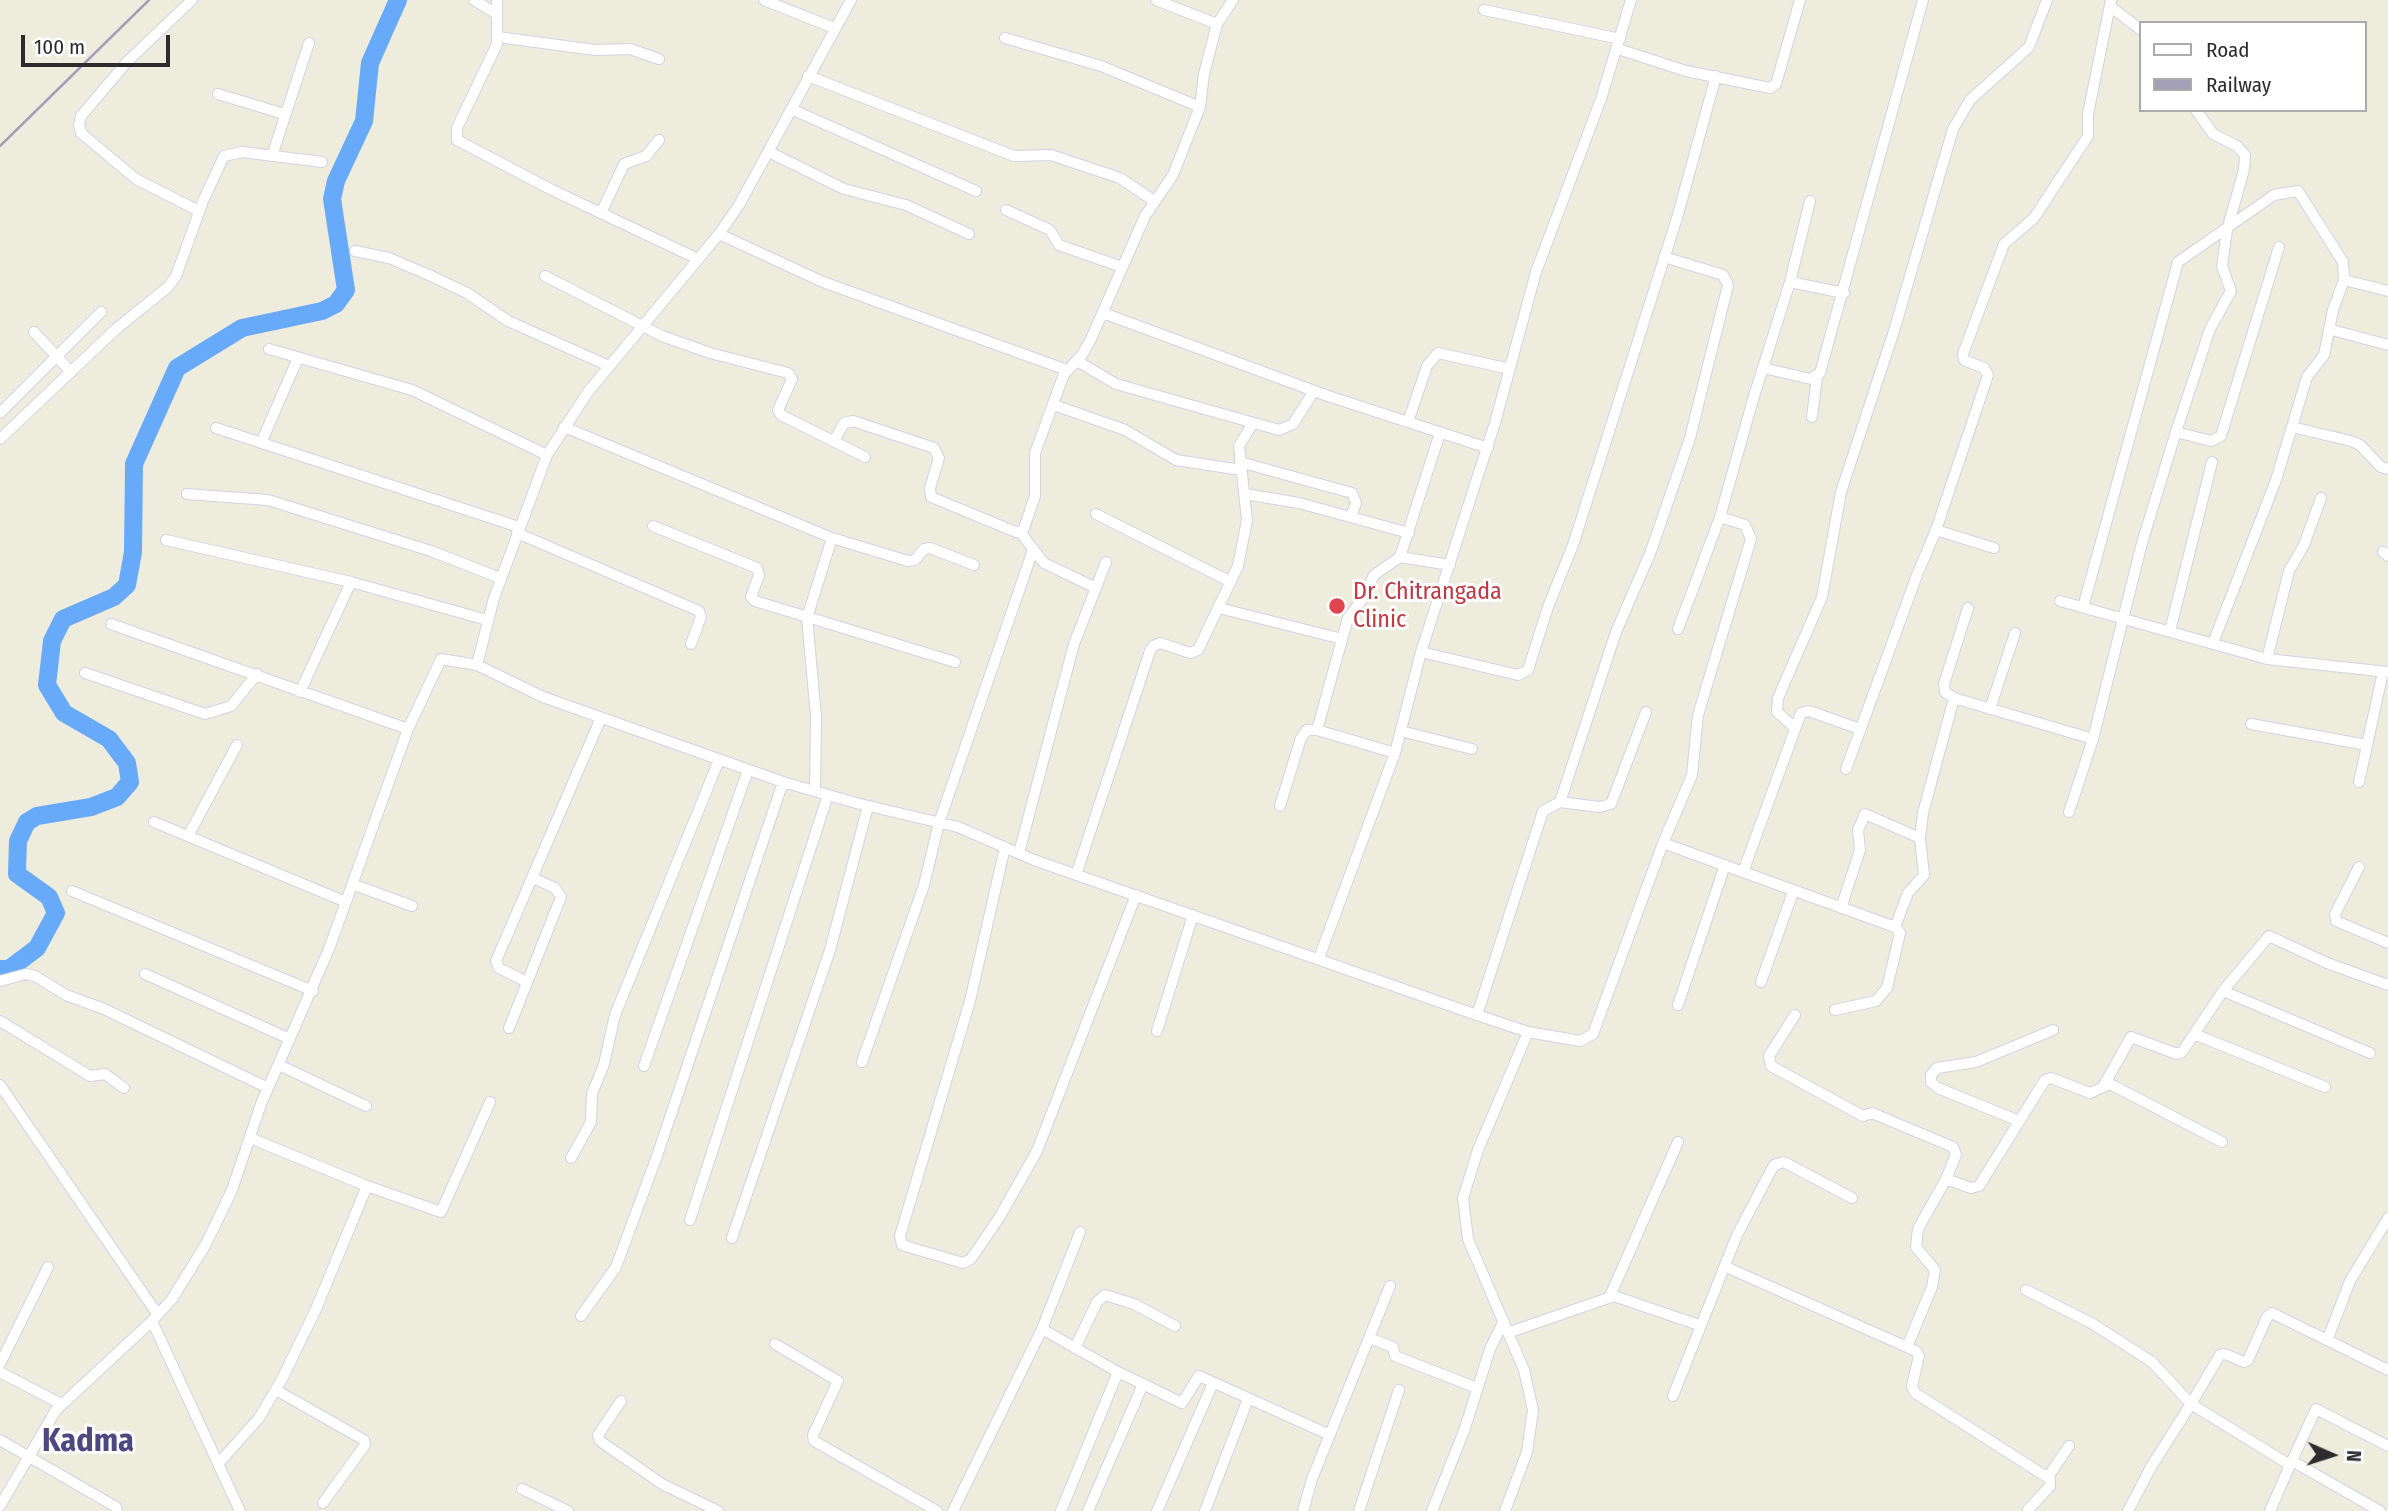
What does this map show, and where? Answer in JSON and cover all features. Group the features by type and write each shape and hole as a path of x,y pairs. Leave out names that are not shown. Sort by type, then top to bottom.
{"street":[{"path":"192,0 127,62 81,116 79,125 80,133 136,179 199,211"},
{"path":"474,0 495,13"},
{"path":"497,0 495,13 498,37 493,55 457,128 457,140 698,259"},
{"path":"764,0 834,28"},
{"path":"477,665 500,578 547,455 609,366 719,234 769,152 850,0"},
{"path":"1156,0 1217,24"},
{"path":"1020,532 1024,528 1035,496 1035,453 1067,370 1077,361 1154,201 1173,175 1200,107 1204,74 1217,24 1233,0"},
{"path":"1319,958 1395,753 1421,652 1488,448 1536,272 1619,44 1632,0"},
{"path":"1484,9 1619,44 1716,76 1773,87 1800,0"},
{"path":"1812,416 1817,377 1844,293 1923,0"},
{"path":"1795,728 1777,712 1778,698 1822,597 1841,492 1894,331 1953,129 1970,100 2029,47 2047,0"},
{"path":"2111,3 2140,29"},
{"path":"1846,769 1936,530 1988,375 1984,368 1964,360 1963,354 2004,244 2034,218 2088,136 2088,114 2111,3"},
{"path":"498,37 595,50 630,50 659,59"},
{"path":"1005,38 1101,66 1200,107"},
{"path":"272,156 309,43"},
{"path":"808,76 1014,156 1051,155 1120,178 1154,201"},
{"path":"1421,652 1518,675 1528,670 1548,607 1573,545 1664,257 1716,76"},
{"path":"218,94 284,114"},
{"path":"791,109 976,191"},
{"path":"2069,812 2093,739 2122,618 2175,432 2210,329 2229,299 2230,284 2222,266 2227,230 2244,170 2245,155 2237,146 2213,134 2197,112"},
{"path":"601,213 624,164 646,156 659,140"},
{"path":"0,439 116,329 168,287 176,276 199,211 224,156 242,152 322,162"},
{"path":"769,152 844,189 906,205 969,234"},
{"path":"2083,607 2176,266 2274,195 2298,191 2343,262 2344,280 2333,310 2332,330 2324,355 2308,377 2276,480 2213,643"},
{"path":"1678,629 1720,517 1790,282 1810,201"},
{"path":"1006,210 1050,230 1059,245 1122,267"},
{"path":"719,234 823,282 1067,370"},
{"path":"2175,432 2211,441 2221,436 2279,247"},
{"path":"355,251 389,258 429,275 467,293 508,321 609,366"},
{"path":"1560,802 1616,632 1651,551 1690,438 1728,285 1723,275 1664,257"},
{"path":"545,276 641,327 710,353 790,374 792,379 779,412 865,457"},
{"path":"2344,280 2388,291"},
{"path":"1790,282 1844,293"},
{"path":"0,412 101,312"},
{"path":"1102,313 1314,391 1488,448"},
{"path":"2332,330 2388,345"},
{"path":"34,332 71,372"},
{"path":"269,349 412,390 547,455"},
{"path":"1408,422 1427,366 1438,353 1510,369"},
{"path":"261,443 298,358"},
{"path":"1077,361 1116,384 1279,430 1287,429 1314,391"},
{"path":"1763,368 1811,379 1817,377"},
{"path":"1054,405 1125,430 1176,460 1240,466 1352,493 1356,503 1351,516"},
{"path":"834,441 844,424 853,421 934,448 939,458 930,488 931,497 1020,532 1044,563 1096,588"},
{"path":"1076,875 1150,651 1160,643 1196,652 1231,582 1244,543 1247,520 1240,446 1253,423"},
{"path":"216,428 518,530 699,611 701,617 691,644"},
{"path":"564,428 832,538 908,561 915,560 923,548 930,548 974,565"},
{"path":"2292,428 2351,441 2360,445 2381,467 2388,468"},
{"path":"1317,730 1351,611 1364,597 1374,575 1401,557 1440,433"},
{"path":"2170,631 2212,462"},
{"path":"187,494 268,500 431,551 500,578"},
{"path":"1245,494 1300,503 1409,533"},
{"path":"2267,659 2289,571 2304,545 2322,498"},
{"path":"1096,514 1231,582"},
{"path":"0,1506 28,1455 61,1404 155,1318 172,1299 206,1244 232,1190 268,1088 313,991 408,729 441,659 477,665 543,697 783,782 958,827 1076,875 1477,1015 1528,1032 1580,1041 1592,1034 1663,843 1692,775 1698,715 1751,538 1745,525 1720,517"},
{"path":"653,526 757,568 759,575 752,599 955,662"},
{"path":"1936,530 1994,548"},
{"path":"816,791 816,716 807,618 832,538"},
{"path":"166,540 351,582 487,620"},
{"path":"862,1062 924,885 939,823 1033,550"},
{"path":"1401,557 1450,565"},
{"path":"1019,853 1074,644 1106,562"},
{"path":"300,692 351,582"},
{"path":"2060,601 2267,659 2385,672 2359,782"},
{"path":"1219,608 1342,639"},
{"path":"1968,608 1944,684 1945,692 1954,698 2093,739"},
{"path":"111,624 408,729"},
{"path":"1990,709 2015,634"},
{"path":"85,673 205,714 232,706 257,674"},
{"path":"1895,927 1908,892 1924,875 1920,838 1926,797 1954,698"},
{"path":"1743,872 1799,716 1805,711 1860,729"},
{"path":"1477,1015 1539,818 1543,811 1560,802 1599,807 1611,804 1646,712"},
{"path":"527,982 499,968 496,961 601,718"},
{"path":"2251,724 2367,745"},
{"path":"1280,806 1304,732 1317,730 1395,753"},
{"path":"1401,731 1472,748"},
{"path":"188,836 237,746"},
{"path":"571,1158 591,1122 592,1094 604,1064 615,1016 719,760"},
{"path":"644,1066 748,770"},
{"path":"581,1316 616,1267 657,1156 783,782"},
{"path":"690,1220 828,795"},
{"path":"732,1238 830,950 868,806"},
{"path":"1841,908 1860,850 1858,830 1865,814 1920,838"},
{"path":"154,822 346,902"},
{"path":"1663,843 1895,927 1900,933 1885,992 1862,1005 1835,1010"},
{"path":"1005,848 970,1002 900,1236 902,1245 963,1263 971,1259 999,1218 1037,1151 1136,895"},
{"path":"1678,1005 1725,865"},
{"path":"2359,867 2336,914 2336,921 2388,943"},
{"path":"509,1028 561,897 555,888 533,878"},
{"path":"352,884 412,906"},
{"path":"72,891 313,991"},
{"path":"1761,982 1793,892"},
{"path":"1157,1031 1193,915"},
{"path":"2104,1085 2131,1037 2177,1054 2182,1052 2223,991 2269,936 2388,985"},
{"path":"145,974 290,1039"},
{"path":"0,981 35,976 72,998 104,1009 268,1088"},
{"path":"2223,991 2370,1053"},
{"path":"1795,1014 1769,1056 1772,1066 1863,1116 1872,1113 1953,1147 1956,1155 1918,1229 1916,1247 1935,1270 1932,1287 1907,1347"},
{"path":"0,1021 90,1076 105,1074 124,1087"},
{"path":"2020,1121 1938,1088 1931,1082 1931,1075 1937,1068 1976,1062 2053,1030"},
{"path":"1505,1511 1527,1452 1533,1410 1524,1370 1510,1332 1468,1239 1463,1198 1528,1032"},
{"path":"2194,1034 2325,1087"},
{"path":"279,1065 366,1106"},
{"path":"1946,1179 1970,1188 1979,1186 2046,1079 2090,1093 2110,1084 2222,1142"},
{"path":"0,1085 155,1318 240,1511"},
{"path":"250,1138 367,1186 443,1211 490,1102"},
{"path":"1610,1296 1678,1142"},
{"path":"1673,1396 1699,1325 1760,1188 1777,1162 1784,1162 1852,1198"},
{"path":"219,1462 245,1437 276,1390 316,1309 367,1186"},
{"path":"2328,1338 2350,1281 2388,1218"},
{"path":"953,1511 1042,1329 1080,1232"},
{"path":"0,1364 48,1267"},
{"path":"1726,1267 1918,1354 1912,1386 1915,1393 2048,1477 2050,1486 2029,1510"},
{"path":"1303,1511 1330,1435 1390,1286"},
{"path":"2026,1290 2094,1324 2151,1362 2191,1404 2380,1511"},
{"path":"1074,1348 1097,1302 1105,1295 1135,1304 1174,1326"},
{"path":"1510,1332 1610,1296 1699,1325"},
{"path":"2129,1511 2151,1467 2220,1355 2225,1354 2244,1362 2248,1360 2267,1317 2272,1313 2328,1338 2388,1370"},
{"path":"1432,1511 1464,1431 1490,1349 1504,1321"},
{"path":"1042,1329 1118,1372 1183,1404 1196,1377 1330,1435"},
{"path":"1369,1338 1393,1348 1395,1356 1477,1388"},
{"path":"775,1344 838,1381 813,1435 814,1441 937,1511"},
{"path":"0,1372 61,1404"},
{"path":"1061,1511 1118,1372"},
{"path":"1157,1511 1213,1383"},
{"path":"1088,1511 1143,1384"},
{"path":"276,1390 364,1440 365,1445 323,1503"},
{"path":"1359,1511 1399,1390"},
{"path":"1205,1511 1248,1399"},
{"path":"621,1401 598,1435 600,1441 662,1484 718,1511"},
{"path":"2270,1511 2316,1409 2388,1446"},
{"path":"0,1440 116,1507 117,1511"},
{"path":"2048,1477 2068,1446"},
{"path":"522,1489 568,1511"}],"waterway":[{"path":"0,969 9,969 37,948 56,913 49,897 17,874 18,841 27,822 37,816 91,807 117,797 130,782 127,763 109,739 64,713 47,685 52,641 63,619 114,597 127,585 133,552 134,464 177,368 242,328 322,311 336,304 346,290 332,199 336,181 364,121 370,63 398,0"}],"railway":[{"path":"0,146 149,0"}],"place":[{"name":"Dr. Chitrangada Clinic","path":"1337,606"}],"district":[{"name":"Kadma","path":"88,1442"}]}
